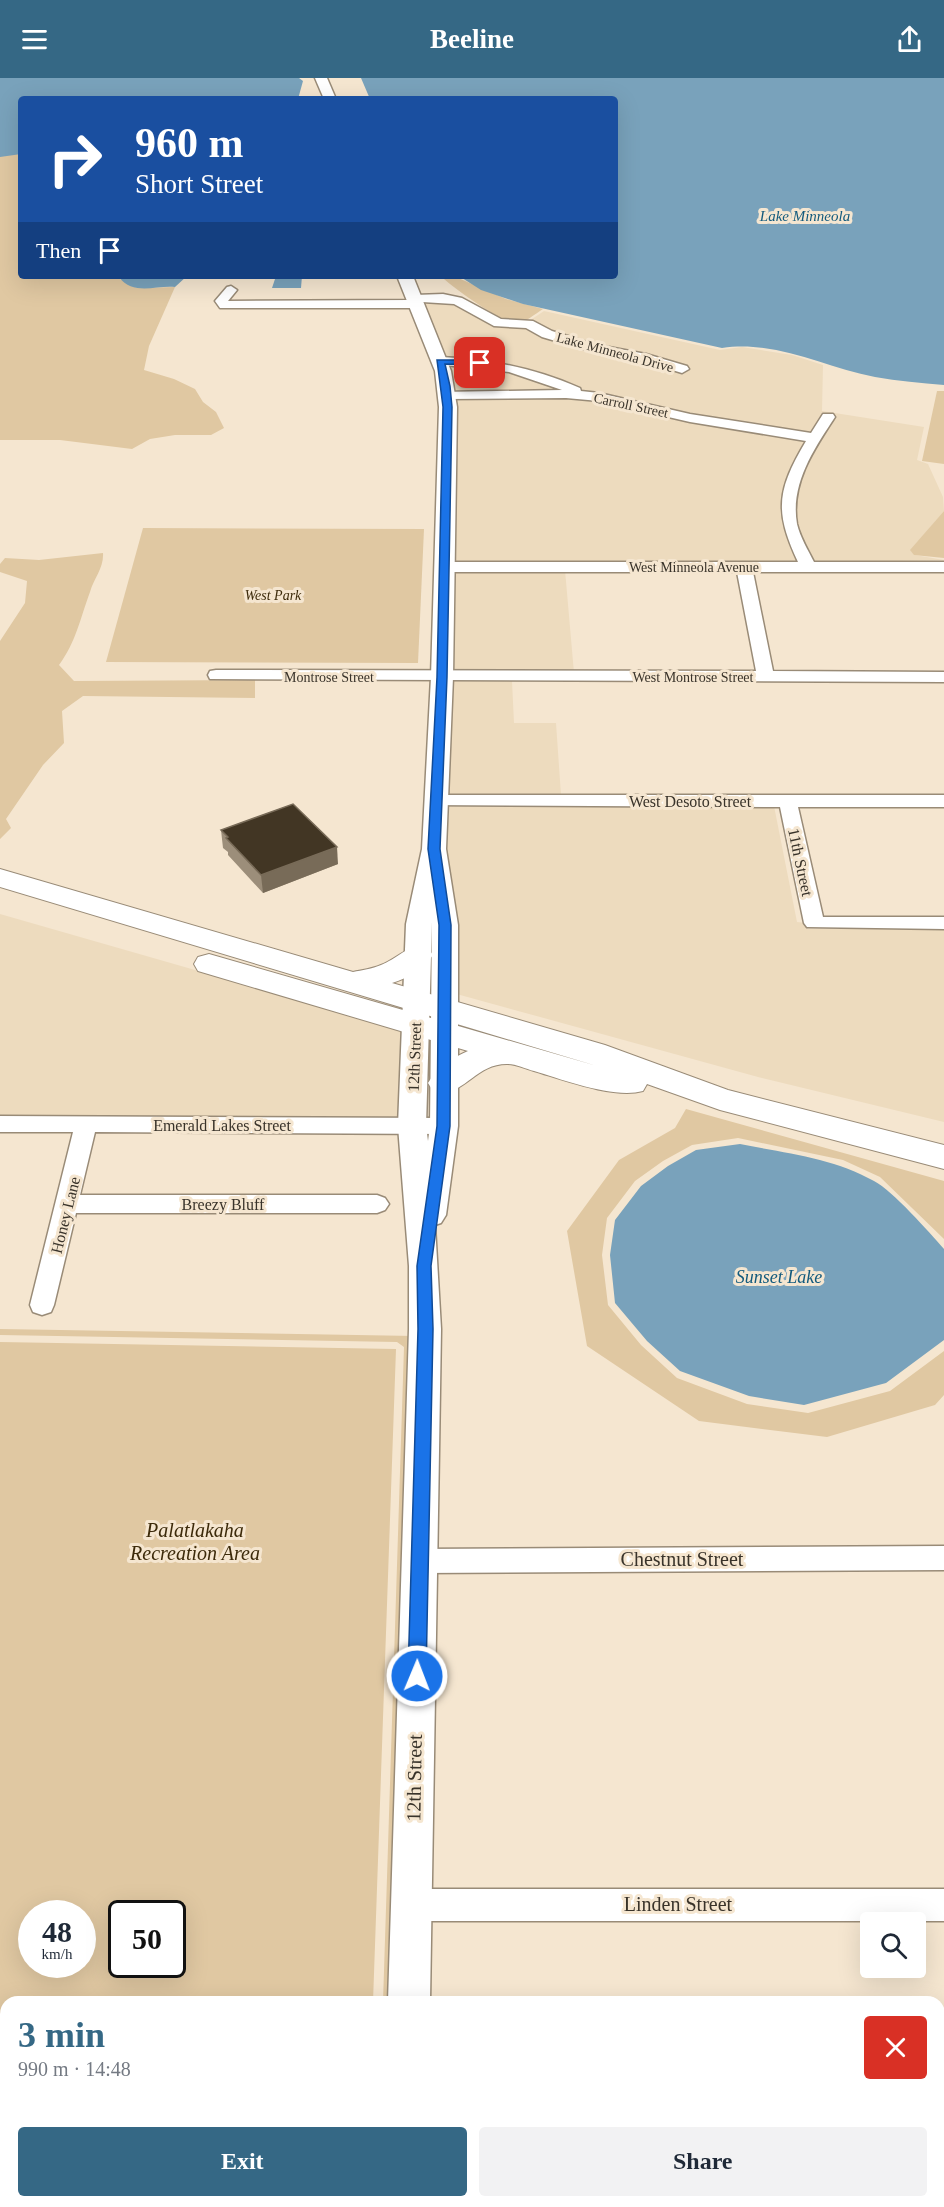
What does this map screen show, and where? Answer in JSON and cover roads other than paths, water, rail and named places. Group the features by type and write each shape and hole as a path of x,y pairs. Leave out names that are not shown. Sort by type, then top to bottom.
{"highway":[{"path":"0,878 350,981 416,1013"},
{"path":"0,902 445,1021 594,1053 720,1099"},
{"path":"350,981 373,979 392,974 418,955"},
{"path":"445,1021 507,1053 581,1074 720,1099 944,1157"},
{"path":"444,1083 458,1068 474,1059 507,1053"}],"main road":[{"path":"321,78 329,96"},
{"name":"12th Street","path":"406,279 440,361 447,395 442,677 435,801 432,925 445,1021 444,1126 424,1266"},
{"name":"12th Street","path":"409,1996 425,1340 424,1266 412,1126 418,955 432,925"}],"street":[{"name":"Lake Minneola Drive","path":"231,290 221,301 224,304 416,302 443,298 458,301 498,323 529,324 548,334 591,347 646,358 682,369"},
{"path":"440,361 480,363 509,368 546,378 582,395"},
{"name":"Carroll Street","path":"447,395 582,395 700,420 814,438"},
{"path":"808,567 791,527 788,501 798,466 828,417"},
{"name":"West Minneola Avenue","path":"444,567 944,567"},
{"path":"744,567 766,677"},
{"name":"Montrose Street","path":"216,675 442,677"},
{"name":"West Montrose Street","path":"442,677 944,677"},
{"name":"West Desoto Street","path":"435,801 944,801"},
{"name":"11th Street","path":"788,801 814,923 944,923"},
{"name":"Emerald Lakes Street","path":"0,1124 444,1126"},
{"name":"Honey Lane","path":"42,1305 86,1125"},
{"name":"Breezy Bluff","path":"68,1204 377,1204"},
{"name":"Chestnut Street","path":"420,1561 944,1558"},
{"name":"Linden Street","path":"411,1905 944,1905"}],"water":[{"path":"0,78 299,78 303,81 299,96 18,96 18,154 0,157"},
{"name":"Lake Minneola","path":"361,78 944,78 944,385 875,377 780,351 742,347 722,348 523,304 481,290 464,279 618,279 618,96 369,96"},
{"path":"121,279 184,279 175,287 138,288"},
{"path":"275,279 302,279 301,288 272,288"},
{"name":"Sunset Lake","path":"740,1144 809,1157 843,1167 874,1181 901,1202 944,1249 944,1340 886,1383 804,1405 749,1396 680,1371 647,1341 615,1303 610,1255 615,1220 641,1186 668,1166 696,1150"}],"park label":[{"name":"West Park","path":"273,595"},
{"name":"Palatlakaha Recreation Area","path":"195,1542"}]}
